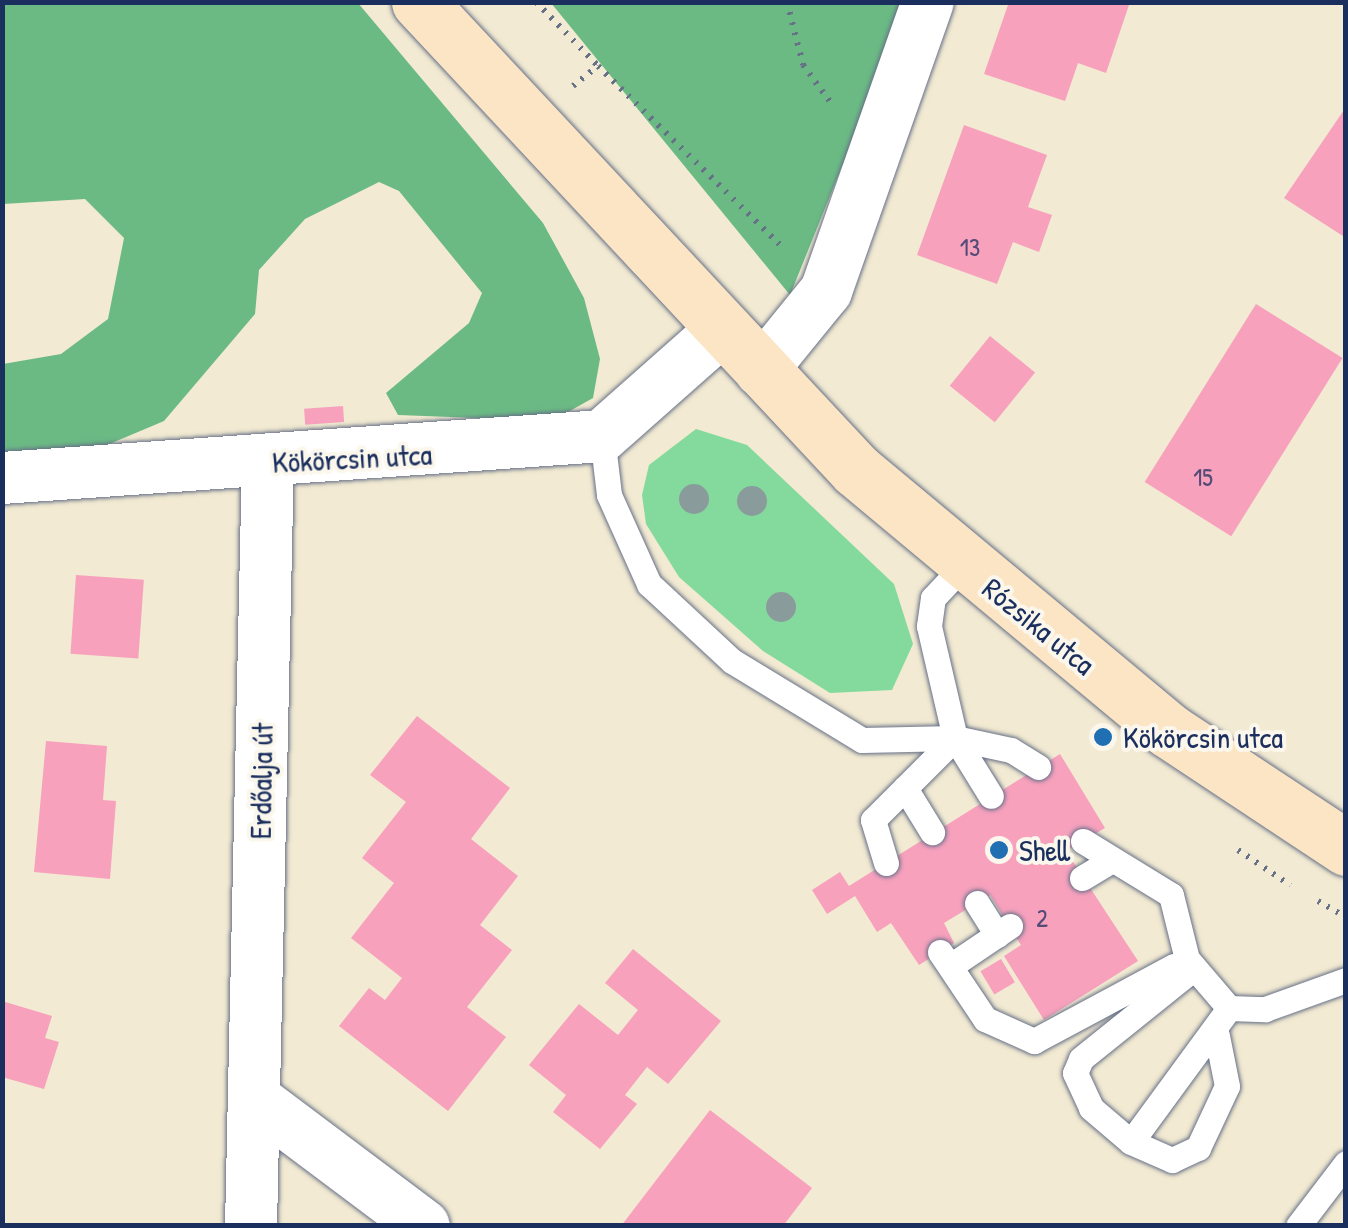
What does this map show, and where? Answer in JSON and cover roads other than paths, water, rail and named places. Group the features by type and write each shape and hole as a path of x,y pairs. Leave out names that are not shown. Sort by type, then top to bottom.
{"main road":[{"name":"Rózsika utca","path":"419,2 761,371 964,566 1239,784 1346,848"}],"street":[{"path":"761,371 826,291 871,142 928,2"},
{"path":"602,436 722,330"},
{"name":"Kökörcsin utca","path":"2,478 602,436"},
{"name":"Erdőalja út","path":"250,1226 268,462"},
{"path":"254,1099 424,1226"}],"lane":[{"path":"602,436 609,495 649,584 732,661 862,740 955,738 1011,750 1038,767"},
{"path":"964,566 933,598 929,626 955,738 991,796"},
{"path":"886,863 874,820 955,738"},
{"path":"905,788 932,832"},
{"path":"1084,841 1108,862 1171,895 1190,963 1229,1008 1265,1009 1346,980"},
{"path":"1082,878 1108,862"},
{"path":"977,903 1003,931 946,958 985,1019 1034,1042 1190,963"},
{"path":"1190,963 1092,1048 1075,1073 1091,1108 1131,1142 1172,1160 1198,1148 1226,1086 1216,1036"},
{"path":"1131,1142 1216,1036 1229,1008"},
{"path":"1298,1226 1346,1163"}],"place":[{"name":"Kökörcsin utca","path":"1103,737"},
{"name":"Shell","path":"999,850"}]}
